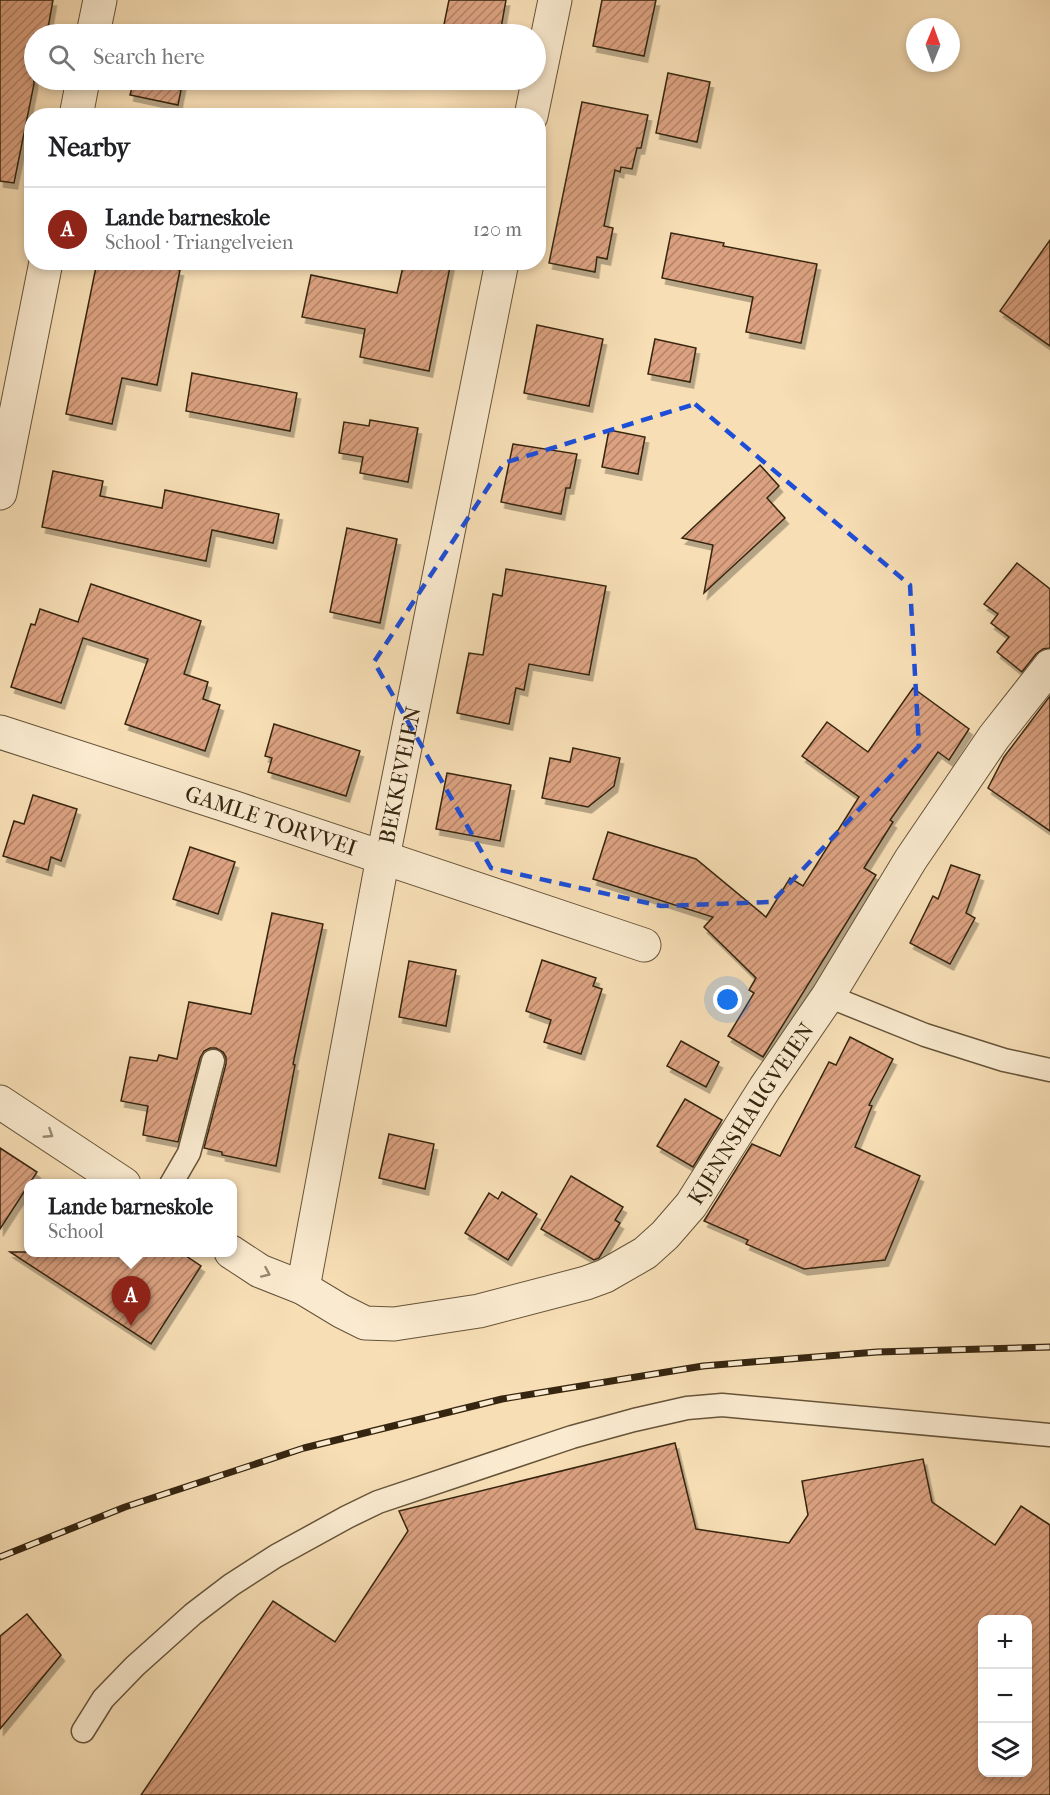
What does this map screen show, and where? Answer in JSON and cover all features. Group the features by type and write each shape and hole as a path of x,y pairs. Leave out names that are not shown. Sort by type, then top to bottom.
{"street":[{"path":"95,24 100,0"},
{"path":"546,44 555,0"},
{"path":"78,108 81,90"},
{"path":"533,108 536,90"},
{"path":"0,493 44,270"},
{"name":"BEKKEVEIEN","path":"303,1288 383,857 500,270"},
{"name":"KJENNSHAUGVEIEN","path":"237,1256 260,1271 303,1288 365,1323 394,1324 478,1311 550,1293 605,1276 645,1253 665,1235 691,1205 765,1088 828,996 911,859 952,797 994,737 1050,666"},
{"name":"GAMLE TORVVEI","path":"0,732 644,945"},
{"path":"0,1102 116,1179"}],"lane":[{"path":"828,996 925,1035 1004,1060 1050,1070"},
{"path":"174,1179 189,1153 213,1061"},
{"path":"83,1731 103,1699 135,1666 193,1614 231,1585 276,1556 378,1502 572,1437 676,1410 723,1405 1050,1435"}],"highlighted area":[{"path":"695,404 910,585 919,746 772,902 661,906 491,868 374,662 504,463"}],"building":[{"path":"0,0 53,0 49,24 24,24 24,90 33,90 29,108 24,108 24,134 14,183 0,181"},
{"path":"449,0 506,0 502,24 444,24"},
{"path":"602,0 656,0 644,56 593,46"},
{"path":"668,73 710,82 697,142 656,133"},
{"path":"131,90 181,90 178,105 130,95"},
{"path":"582,102 648,115 641,148 637,148 632,169 621,167 620,172 615,170 604,226 613,228 607,259 597,257 595,272 549,263"},
{"path":"671,233 724,243 723,246 817,264 801,343 746,332 753,297 662,278"},
{"path":"1050,240 1050,346 1000,311"},
{"path":"95,270 180,270 157,385 122,378 112,424 66,414"},
{"path":"402,270 449,270 429,371 360,357 365,329 302,317 311,275 397,293"},
{"path":"537,325 603,339 589,406 524,393"},
{"path":"655,339 696,348 690,382 648,374"},
{"path":"192,373 297,393 290,431 186,411"},
{"path":"370,420 418,428 408,482 360,473 363,457 339,453 344,422 369,426"},
{"path":"609,430 645,437 638,474 602,467"},
{"path":"513,444 577,454 570,488 566,488 561,514 501,502"},
{"path":"760,465 779,486 767,498 785,518 704,593 713,545 682,538"},
{"path":"53,471 103,481 100,496 162,508 165,490 279,514 273,543 212,530 206,561 42,527"},
{"path":"347,528 397,539 380,623 330,612"},
{"path":"1017,563 1050,589 1050,648 1043,649 1036,654 1022,672 997,652 1009,637 991,623 998,614 984,604"},
{"path":"506,569 606,586 589,675 529,664 524,690 516,688 509,724 457,713 469,653 483,655 493,594 502,596"},
{"path":"91,584 201,621 184,674 208,682 203,699 220,705 205,751 125,724 148,659 83,638 61,703 11,687 31,624 35,625 40,609 78,622"},
{"path":"913,688 969,729 949,760 938,752 890,820 893,822 864,868 876,875 763,1057 728,1036 754,993 749,990 756,978 704,927 713,917 593,879 608,832 696,859 766,917 790,878 803,886 859,797 802,756 827,722 868,752"},
{"path":"1050,696 1050,831 988,788 1004,757"},
{"path":"274,724 360,751 346,796 268,772 272,758 265,756"},
{"path":"573,748 620,758 614,786 588,807 542,798 550,758 570,762"},
{"path":"447,773 511,785 500,841 436,829"},
{"path":"33,795 77,809 61,861 51,857 48,870 3,856 14,821 24,824"},
{"path":"190,847 235,862 218,914 173,899"},
{"path":"951,865 980,875 966,913 975,918 950,964 910,943 933,896 938,899"},
{"path":"272,913 323,924 293,1064 295,1065 276,1166 222,1155 222,1152 204,1148 226,1064 223,1052 216,1048 204,1051 200,1058 178,1142 143,1135 148,1106 121,1101 130,1057 157,1061 159,1055 177,1059 189,1002 251,1014"},
{"path":"542,960 596,978 593,986 602,989 581,1054 544,1042 551,1020 526,1011"},
{"path":"409,961 456,970 446,1026 399,1017"},
{"path":"850,1037 893,1059 869,1105 872,1106 855,1147 920,1176 885,1260 804,1269 746,1244 748,1240 704,1221 752,1144 780,1156 829,1062 836,1065"},
{"path":"681,1041 719,1062 706,1087 667,1066"},
{"path":"685,1099 722,1120 693,1167 657,1146"},
{"path":"389,1134 434,1144 425,1189 379,1178"},
{"path":"0,1148 37,1172 32,1179 24,1179 24,1192 0,1229"},
{"path":"571,1176 623,1207 615,1220 620,1223 599,1258 594,1260 541,1229"},
{"path":"502,1192 537,1214 508,1260 465,1233 489,1193 498,1199"},
{"path":"10,1252 24,1252 24,1257 188,1257 201,1266 151,1344"},
{"path":"675,1443 696,1529 789,1543 808,1515 802,1481 923,1459 932,1502 995,1545 1021,1506 1050,1525 1050,1795 141,1795 273,1601 335,1642 408,1531 399,1511"},
{"path":"27,1614 61,1655 0,1729 0,1636"}],"railway":[{"path":"0,1557 125,1507 304,1448 502,1399 703,1366 877,1352 1050,1347"}],"place":[{"name":"Lande barneskole","path":"131,1326"}]}
